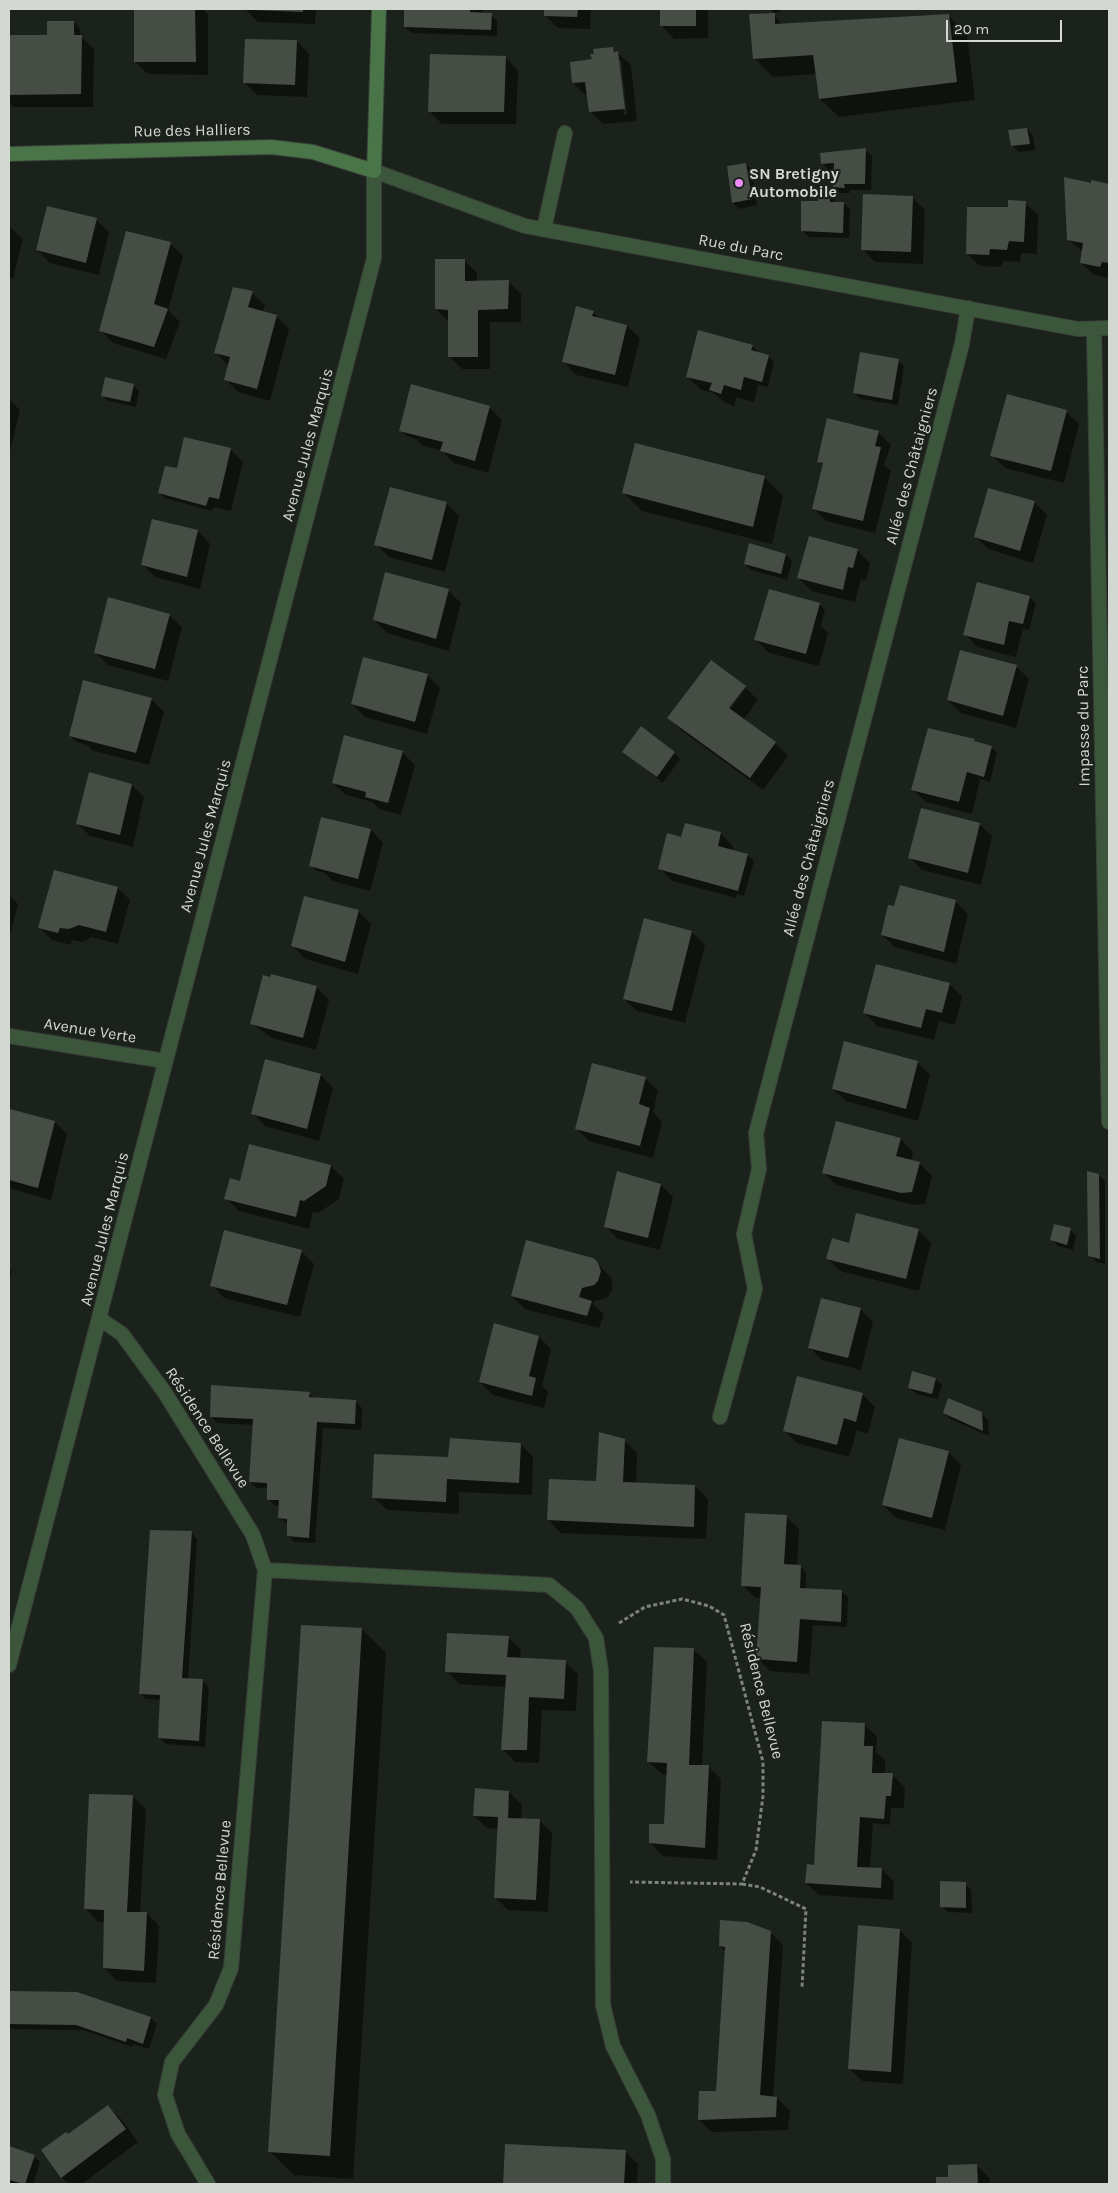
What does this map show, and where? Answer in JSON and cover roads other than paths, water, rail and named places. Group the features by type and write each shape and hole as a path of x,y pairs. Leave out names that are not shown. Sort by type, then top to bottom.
{"main road":[{"name":"Avenue Jules Marquis","path":"374,171 379,9"},
{"name":"Rue des Halliers","path":"9,154 271,147 313,152 374,171"}],"street":[{"path":"544,229 565,133"},
{"name":"Rue du Parc","path":"374,171 525,226 1078,329 1094,330 1109,328"},
{"name":"Avenue Jules Marquis","path":"9,1665 374,258 374,171"},
{"name":"Allée des Châtaigniers","path":"720,1417 755,1289 744,1234 759,1169 756,1133 959,353 968,308"},
{"name":"Impasse du Parc","path":"1094,330 1109,1122"},
{"name":"Avenue Verte","path":"9,1036 165,1061"},
{"name":"Résidence Bellevue","path":"100,1319 122,1334 165,1393 254,1535 265,1570 232,1968 216,2005 172,2062 165,2095 178,2134 208,2184"},
{"path":"265,1570 549,1585 577,1608 596,1638 601,1671 603,2005 613,2046 648,2115 663,2159 663,2184"}],"place":[{"name":"SN Bretigny Automobile","path":"739,183"}]}
